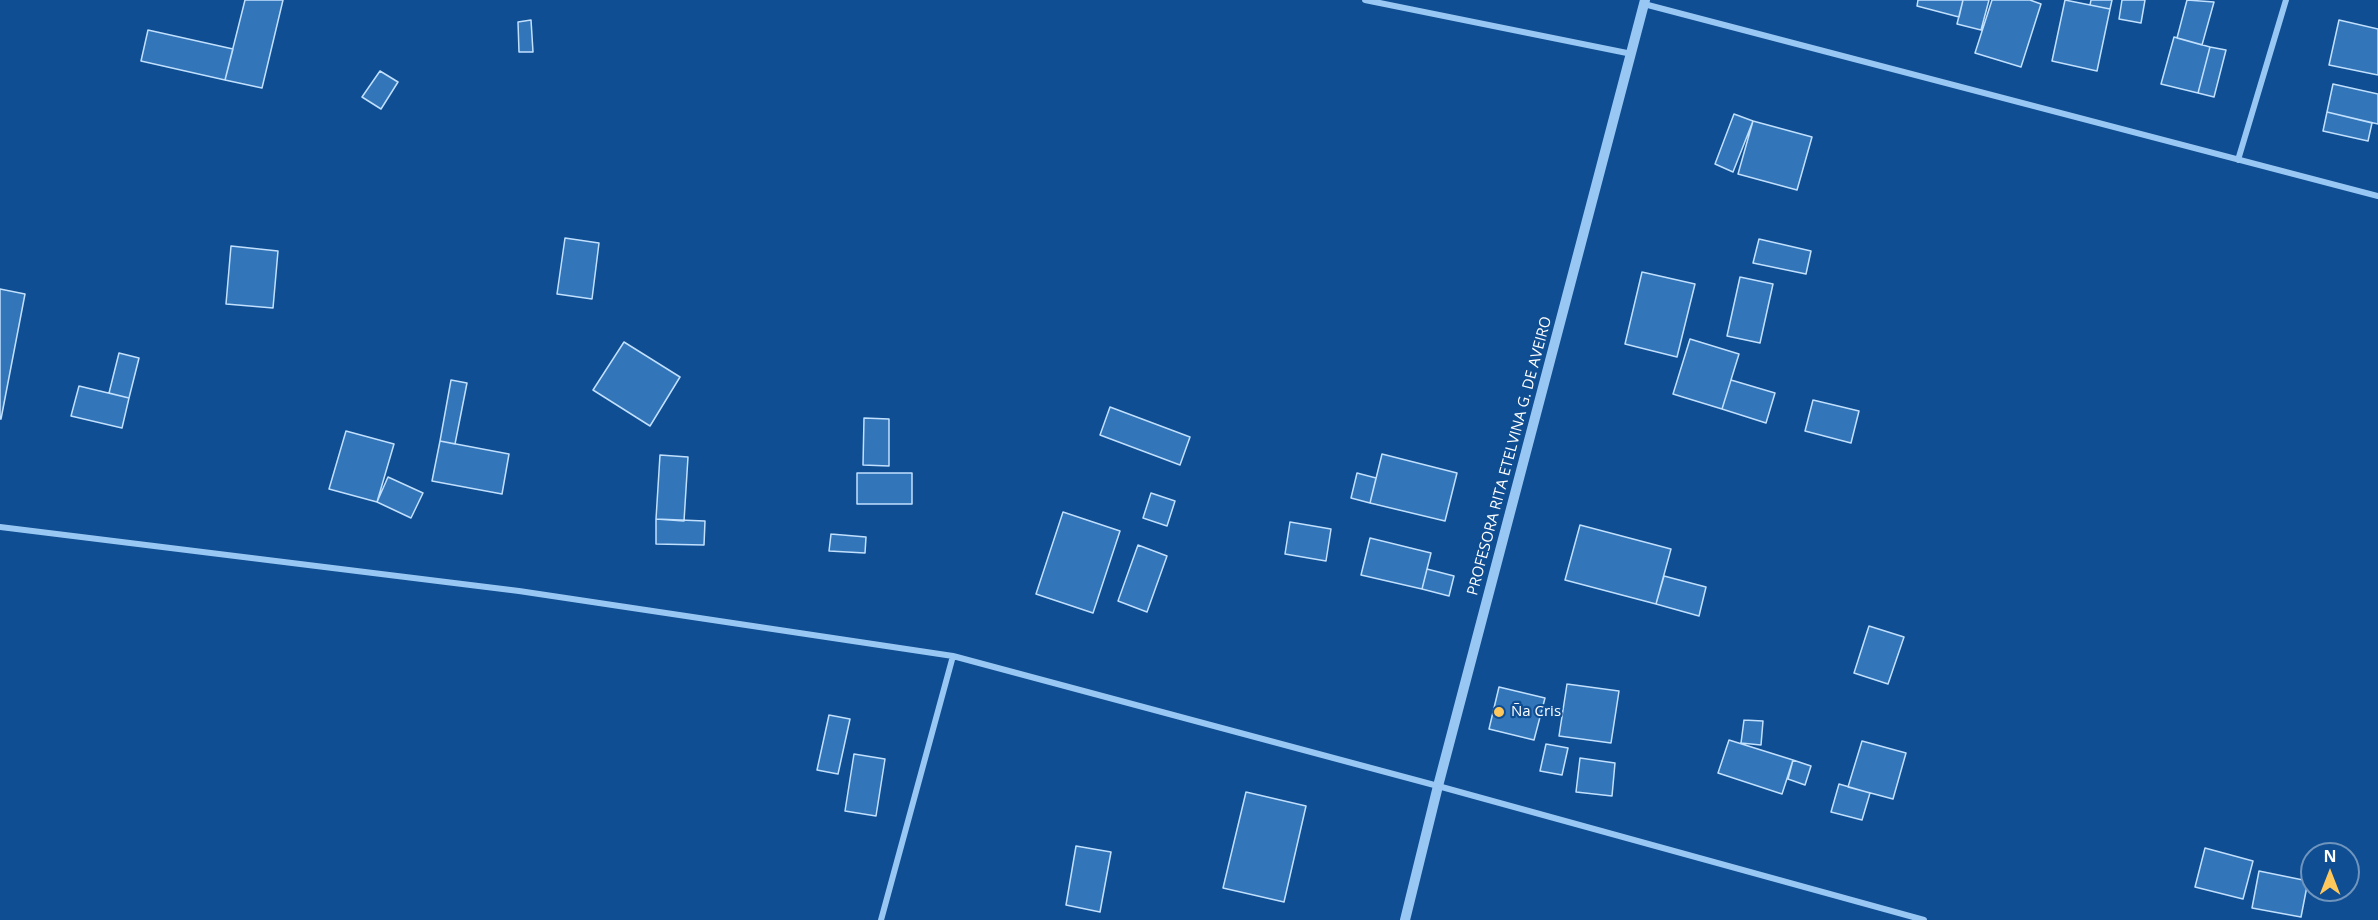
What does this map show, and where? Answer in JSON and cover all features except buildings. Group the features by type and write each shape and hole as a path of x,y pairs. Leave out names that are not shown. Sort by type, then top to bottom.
{"street":[{"path":"1365,0 1632,54"},
{"path":"2238,160 2286,0"},
{"path":"1644,2 2378,196"},
{"name":"PROFESORA RITA ETELVINA G. DE AVEIRO","path":"1405,920 1438,786 1644,2"},
{"path":"0,527 519,591 953,656 1924,920"},
{"path":"881,920 953,656"}],"place":[{"name":"Ña Cris","path":"1499,712"}]}
